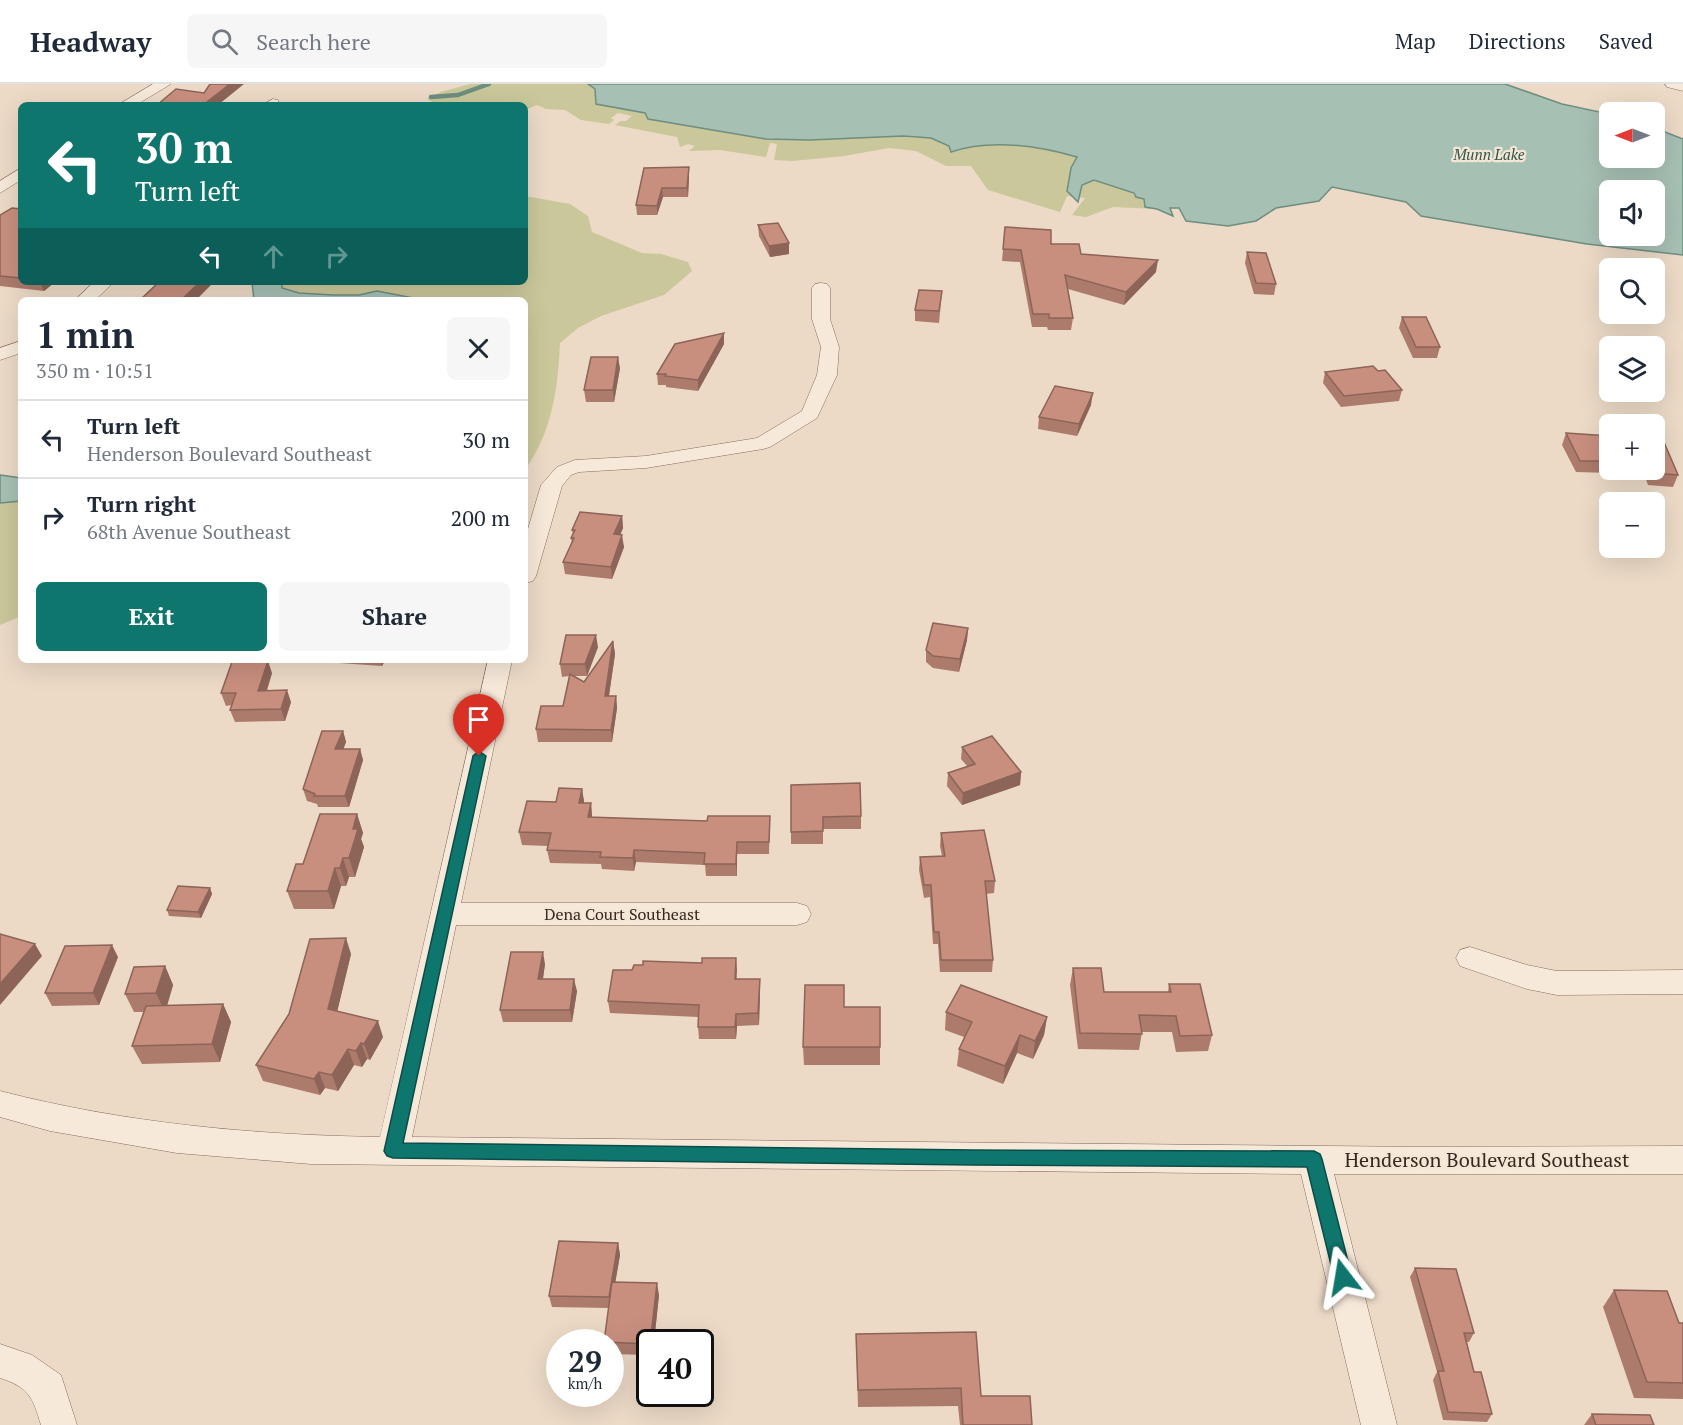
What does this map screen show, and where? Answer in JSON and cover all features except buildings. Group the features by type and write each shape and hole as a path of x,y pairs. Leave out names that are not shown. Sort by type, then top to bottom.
{"street":[{"path":"131,102 164,84"},
{"path":"1672,84 1683,87"},
{"path":"0,188 18,175"},
{"path":"88,297 102,285"},
{"path":"528,566 552,485 564,471 574,466 646,462 763,443 810,414 827,375 830,346 821,319 821,288"},
{"path":"0,354 18,348"},
{"path":"393,1151 499,663"},
{"name":"Dena Court Southeast","path":"446,914 797,914"},
{"path":"1470,958 1527,977 1557,983 1683,982"},
{"name":"Henderson Boulevard Southeast","path":"0,1104 50,1117 177,1139 311,1150 973,1158 1683,1160"},
{"path":"1314,1159 1379,1425"},
{"path":"0,1360 19,1367 48,1387 59,1425"}],"shaded area":[{"path":"470,84 588,84 595,89 596,104 646,113 649,119 766,139 810,140 875,136 931,138 949,146 952,152 983,145 1047,150 1078,157 1082,185 1096,180 1112,183 1144,199 1146,207 1157,209 1113,207 1086,217 1072,215 1085,198 1067,196 1060,212 988,190 971,166 946,166 916,151 889,148 844,156 793,161 774,160 777,144 770,143 766,157 720,150 689,151 695,146 688,144 680,147 677,137 615,125 632,116 618,113 611,118 614,120 609,124 581,120 565,110 546,109 537,105 528,109 528,102 432,102 427,99 441,92"},
{"path":"528,197 570,204 588,216 592,232 642,253 661,254 688,262 692,271 664,295 601,316 578,328 560,343 552,409 542,441 528,465 528,297 408,297 377,291 359,295 333,295 299,293 281,288 282,285 528,285"},
{"path":"18,501 18,617 0,625 0,503"}],"water":[{"name":"Munn Lake","path":"588,84 1505,84 1562,104 1599,112 1599,168 1665,168 1665,132 1683,139 1683,255 1604,246 1665,246 1665,180 1599,180 1599,245 1421,216 1406,202 1332,187 1319,201 1276,208 1256,221 1228,226 1186,221 1179,208 1170,208 1173,216 1145,207 1144,199 1136,197 1134,193 1094,180 1082,185 1078,202 1067,191 1071,168 1077,157 1031,147 982,145 951,152 949,146 931,138 903,136 810,140 766,139 648,119 645,113 596,104 595,89"},
{"path":"252,285 282,285 282,288 299,293 359,295 377,291 408,297 254,297"},
{"path":"0,475 18,478 18,501 0,503"}],"waterway":[{"path":"431,97 458,95 489,84"}],"route":[{"path":"479,756 393,1151 973,1158 1314,1159 1343,1277"}]}
